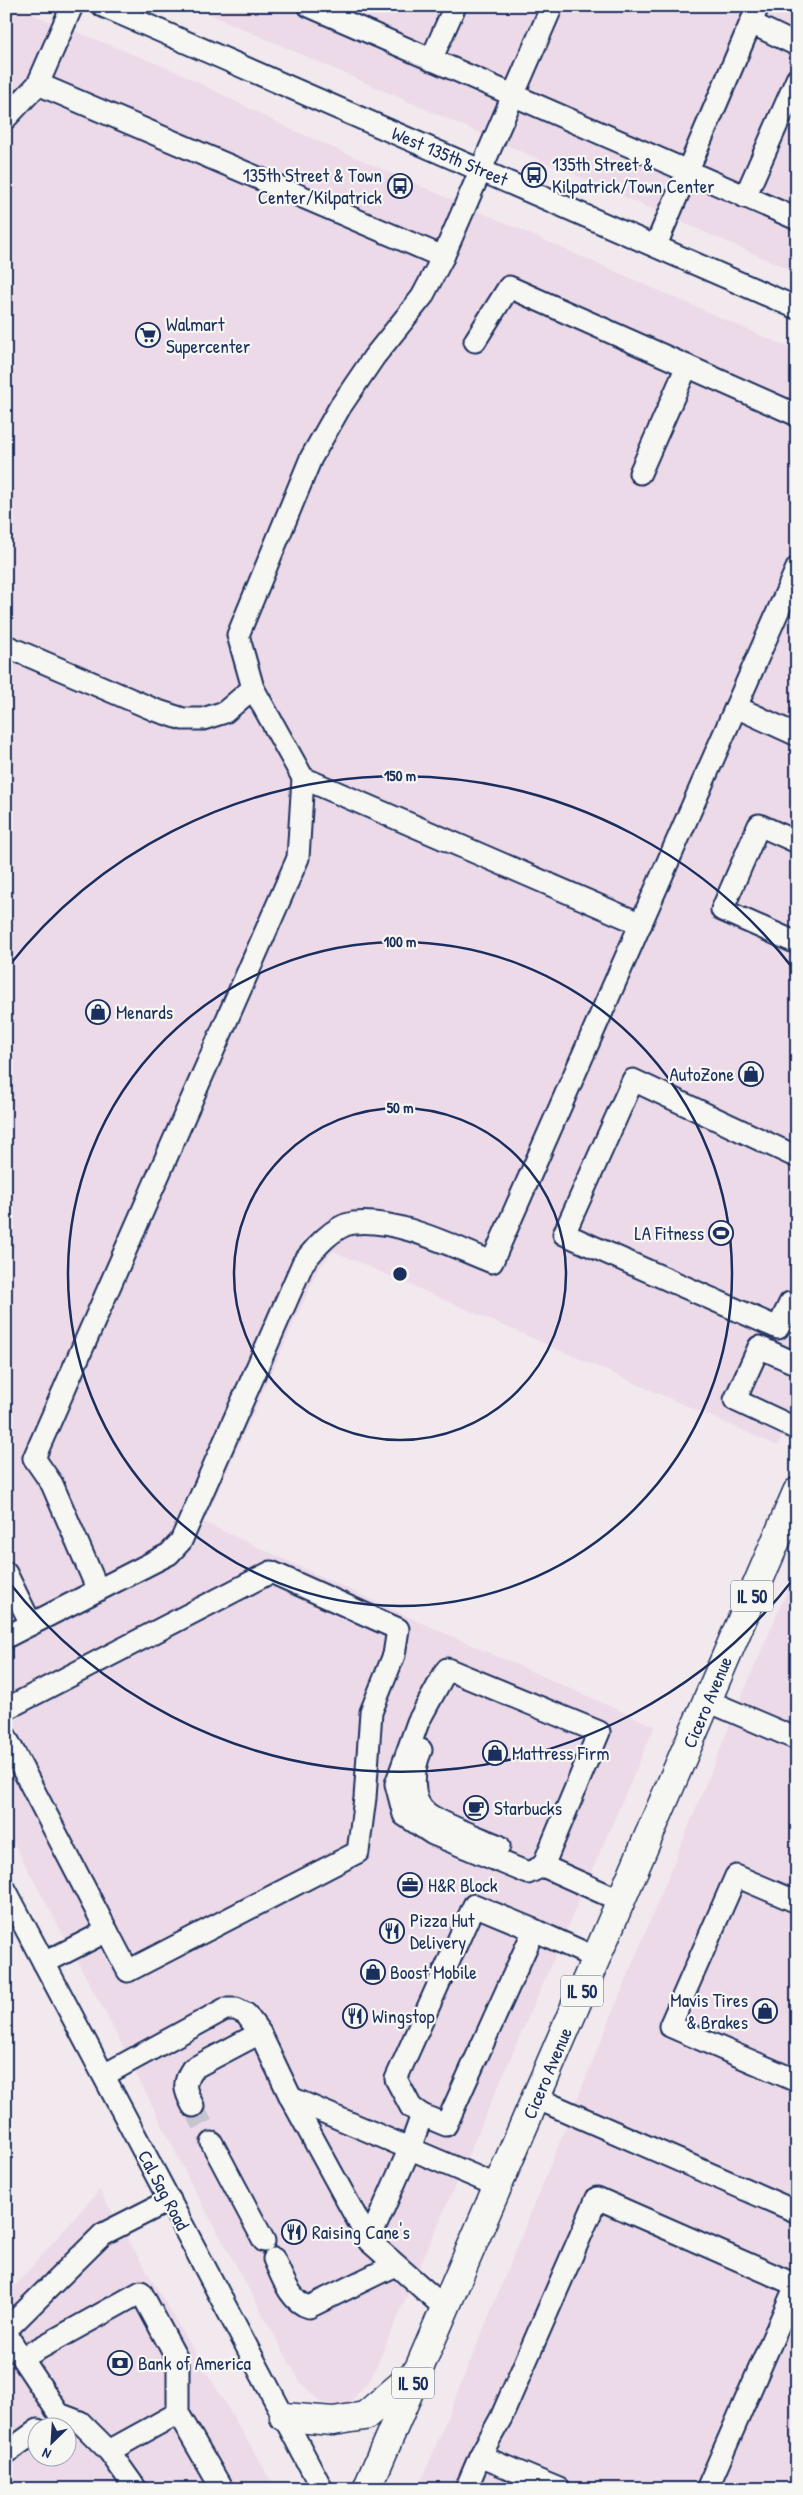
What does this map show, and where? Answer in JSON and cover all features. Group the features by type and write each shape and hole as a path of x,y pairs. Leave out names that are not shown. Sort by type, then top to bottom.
{"main road":[{"name":"Cicero Avenue","path":"367,2489 797,1492"},
{"path":"284,2417 334,2421 365,2416 418,2370"}],"street":[{"path":"6,118 38,84 72,6"},
{"name":"West 135th Street","path":"103,6 796,304"},
{"path":"309,6 797,219"},
{"path":"431,60 455,6"},
{"path":"98,1590 52,1484 34,1458 298,858 303,778 253,688 238,635 311,458 340,407 374,357 422,297 443,257 552,6"},
{"path":"656,245 754,15 797,45"},
{"path":"745,197 797,79"},
{"path":"38,84 443,257"},
{"path":"475,341 509,287 797,415"},
{"path":"640,473 687,366"},
{"path":"6,1637 169,1554 180,1541 303,1262 323,1238 352,1223 401,1226 492,1262 797,568"},
{"path":"6,646 155,710 183,719 203,719 225,712 253,688"},
{"path":"736,707 797,735"},
{"path":"303,778 641,924"},
{"path":"797,842 759,825 722,910 797,942"},
{"path":"794,1299 778,1328 564,1234 633,1080 797,1156"},
{"path":"797,1364 759,1347 735,1400 797,1429"},
{"path":"6,1709 271,1572 398,1629 394,1655 370,1712 358,1852 128,1971 6,1737"},
{"path":"6,1573 31,1624"},
{"path":"543,1866 599,1732 447,1669 431,1698 434,1720 418,1758 414,1777 418,1802 428,1814 543,1866 621,1901"},
{"path":"708,1701 797,1739"},
{"path":"797,1902 736,1876 670,2026 797,2081"},
{"name":"Cal Sag Road","path":"6,1891 322,2489"},
{"path":"534,1930 446,2125 422,2115 411,2107 396,2079 474,1905 534,1930 596,1958"},
{"path":"44,1963 108,1931"},
{"path":"104,2076 225,2008 236,2009 246,2014 260,2033 291,2098 369,2241 445,2308"},
{"path":"193,2106 184,2090 185,2079 192,2070 260,2033"},
{"path":"291,2098 498,2186"},
{"path":"536,2098 797,2212"},
{"path":"369,2241 410,2148 422,2115"},
{"path":"212,2143 295,2299 301,2305 309,2306 395,2265"},
{"path":"466,2489 480,2456 501,2418 597,2198 796,2284 707,2489"},
{"path":"6,2330 103,2234 170,2200"},
{"path":"22,2358 141,2292 178,2361 178,2413 222,2489"},
{"path":"6,2334 59,2414 80,2422 109,2452 136,2489"},
{"path":"109,2452 178,2413"},
{"path":"54,2418 59,2414"},
{"path":"6,2453 28,2437"},
{"path":"480,2456 559,2489"}],"shaded area":[{"path":"6,6 12,6 180,73 284,126 797,351 797,1401 778,1446 333,1251 318,1270 204,1522 422,1623 655,1726 371,2379 350,2402 337,2406 320,2402 300,2382 195,2191 108,2018 6,1829"},
{"path":"191,6 797,6 797,273"},
{"path":"797,1568 797,2489 418,2489 743,1693"},
{"path":"99,2190 276,2489 6,2489 6,2296"}],"tunnel":[{"path":"193,2106 212,2143"}],"place":[{"name":"135th Street & Kilpatrick/Town Center","path":"534,175"},
{"name":"135th Street & Town Center/Kilpatrick","path":"400,186"},
{"name":"Walmart Supercenter","path":"148,335"},
{"name":"Menards","path":"98,1012"},
{"name":"AutoZone","path":"751,1074"},
{"name":"LA Fitness","path":"721,1233"},
{"name":"Mattress Firm","path":"495,1753"},
{"name":"Starbucks","path":"476,1808"},
{"name":"H&R Block","path":"410,1885"},
{"name":"Pizza Hut Delivery","path":"392,1931"},
{"name":"Boost Mobile","path":"373,1972"},
{"name":"Mavis Tires & Brakes","path":"765,2011"},
{"name":"Wingstop","path":"355,2016"},
{"name":"Raising Cane's","path":"294,2232"},
{"name":"Bank of America","path":"120,2363"}]}
